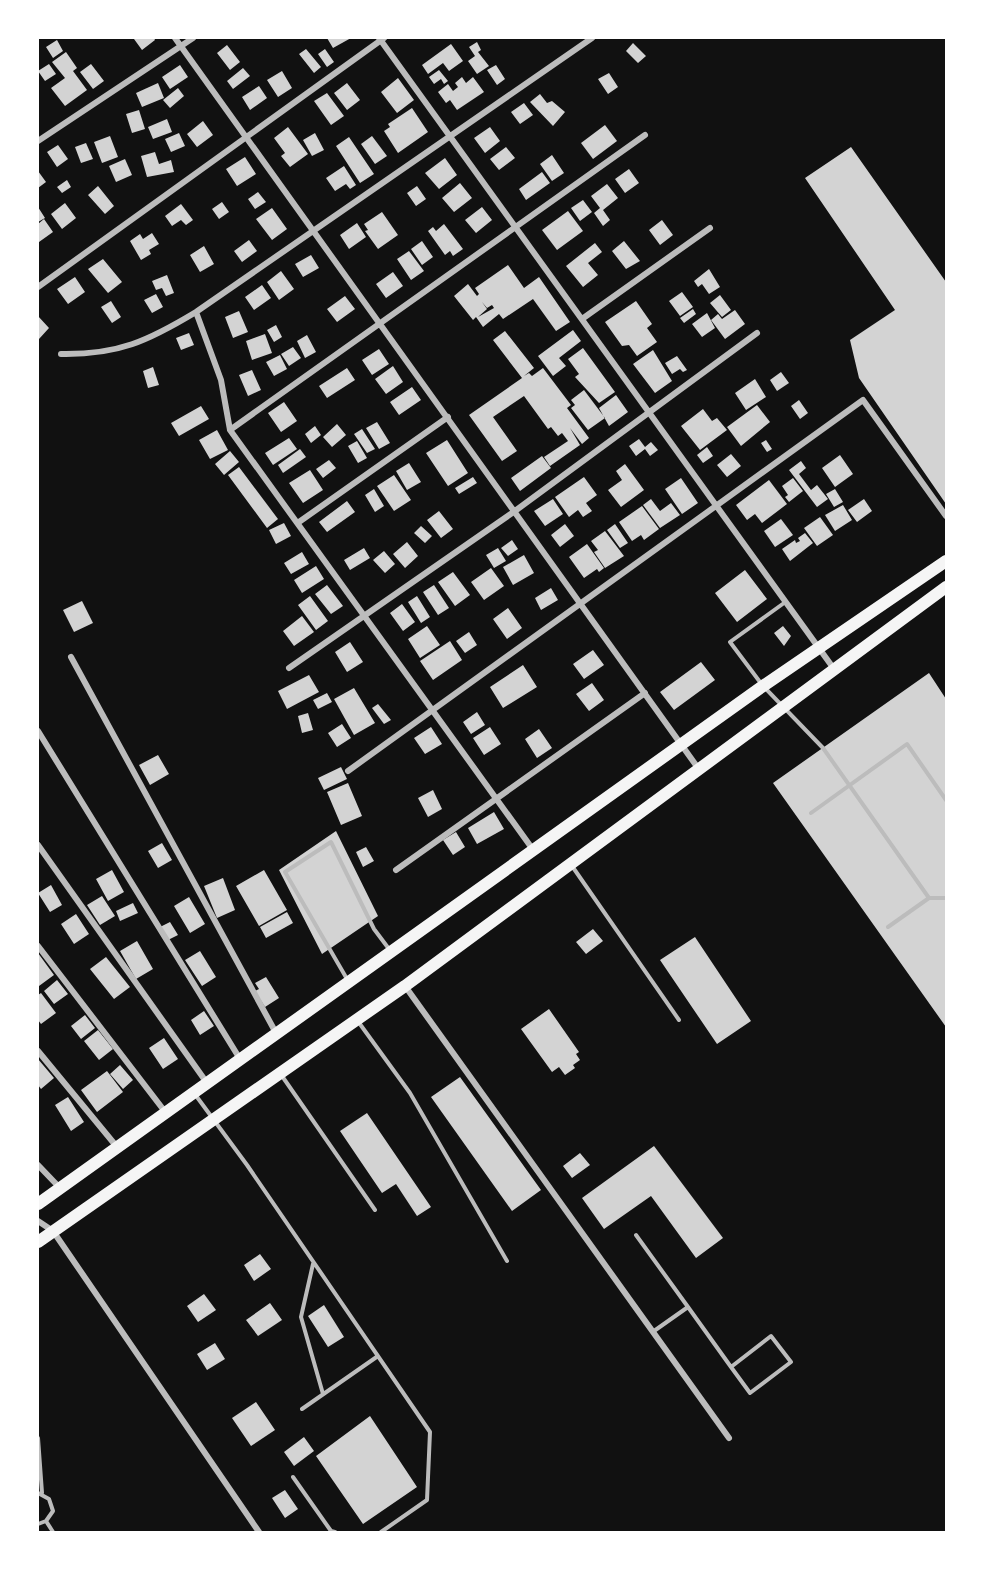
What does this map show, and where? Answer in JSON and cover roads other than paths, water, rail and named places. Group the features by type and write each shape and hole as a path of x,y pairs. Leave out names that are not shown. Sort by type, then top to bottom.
{"highway":[{"path":"38,1204 763,686 819,650 946,561"},
{"path":"38,1242 405,986 946,587"}],"street":[{"path":"175,38 698,768"},
{"path":"38,141 193,38"},
{"path":"38,287 382,38 449,136 834,670"},
{"path":"61,354 122,349 156,336 196,312 592,38"},
{"path":"230,430 645,135"},
{"path":"582,319 710,228"},
{"path":"196,312 221,380 230,430 299,522 534,851"},
{"path":"289,668 515,511 650,414 757,333"},
{"path":"348,771 863,400 946,516"},
{"path":"299,522 448,417"},
{"path":"71,657 276,1033"},
{"path":"396,870 645,693"},
{"path":"38,731 240,1059"},
{"path":"38,845 208,1083"},
{"path":"38,946 166,1113"},
{"path":"405,986 729,1438"},
{"path":"38,1051 118,1148"},
{"path":"38,1165 60,1188"},
{"path":"38,1221 53,1231 259,1533"}],"lane":[{"path":"784,603 730,642 763,686 823,748 929,898"},
{"path":"811,813 907,744 946,800"},
{"path":"349,982 332,957 285,872 331,842 374,929 391,952"},
{"path":"570,863 679,1020"},
{"path":"888,927 929,898 946,898"},
{"path":"357,1020 410,1093 507,1261"},
{"path":"279,1073 375,1210"},
{"path":"194,1093 215,1119 430,1432 427,1500 381,1533"},
{"path":"636,1235 731,1367 750,1393 791,1362 771,1336 731,1367"},
{"path":"313,1263 301,1317 323,1394"},
{"path":"654,1331 688,1307"},
{"path":"302,1409 378,1356"},
{"path":"38,1438 40,1493 49,1498 52,1506 51,1515 46,1521 38,1524"},
{"path":"293,1477 331,1531 335,1533"},
{"path":"46,1521 53,1533"}]}
